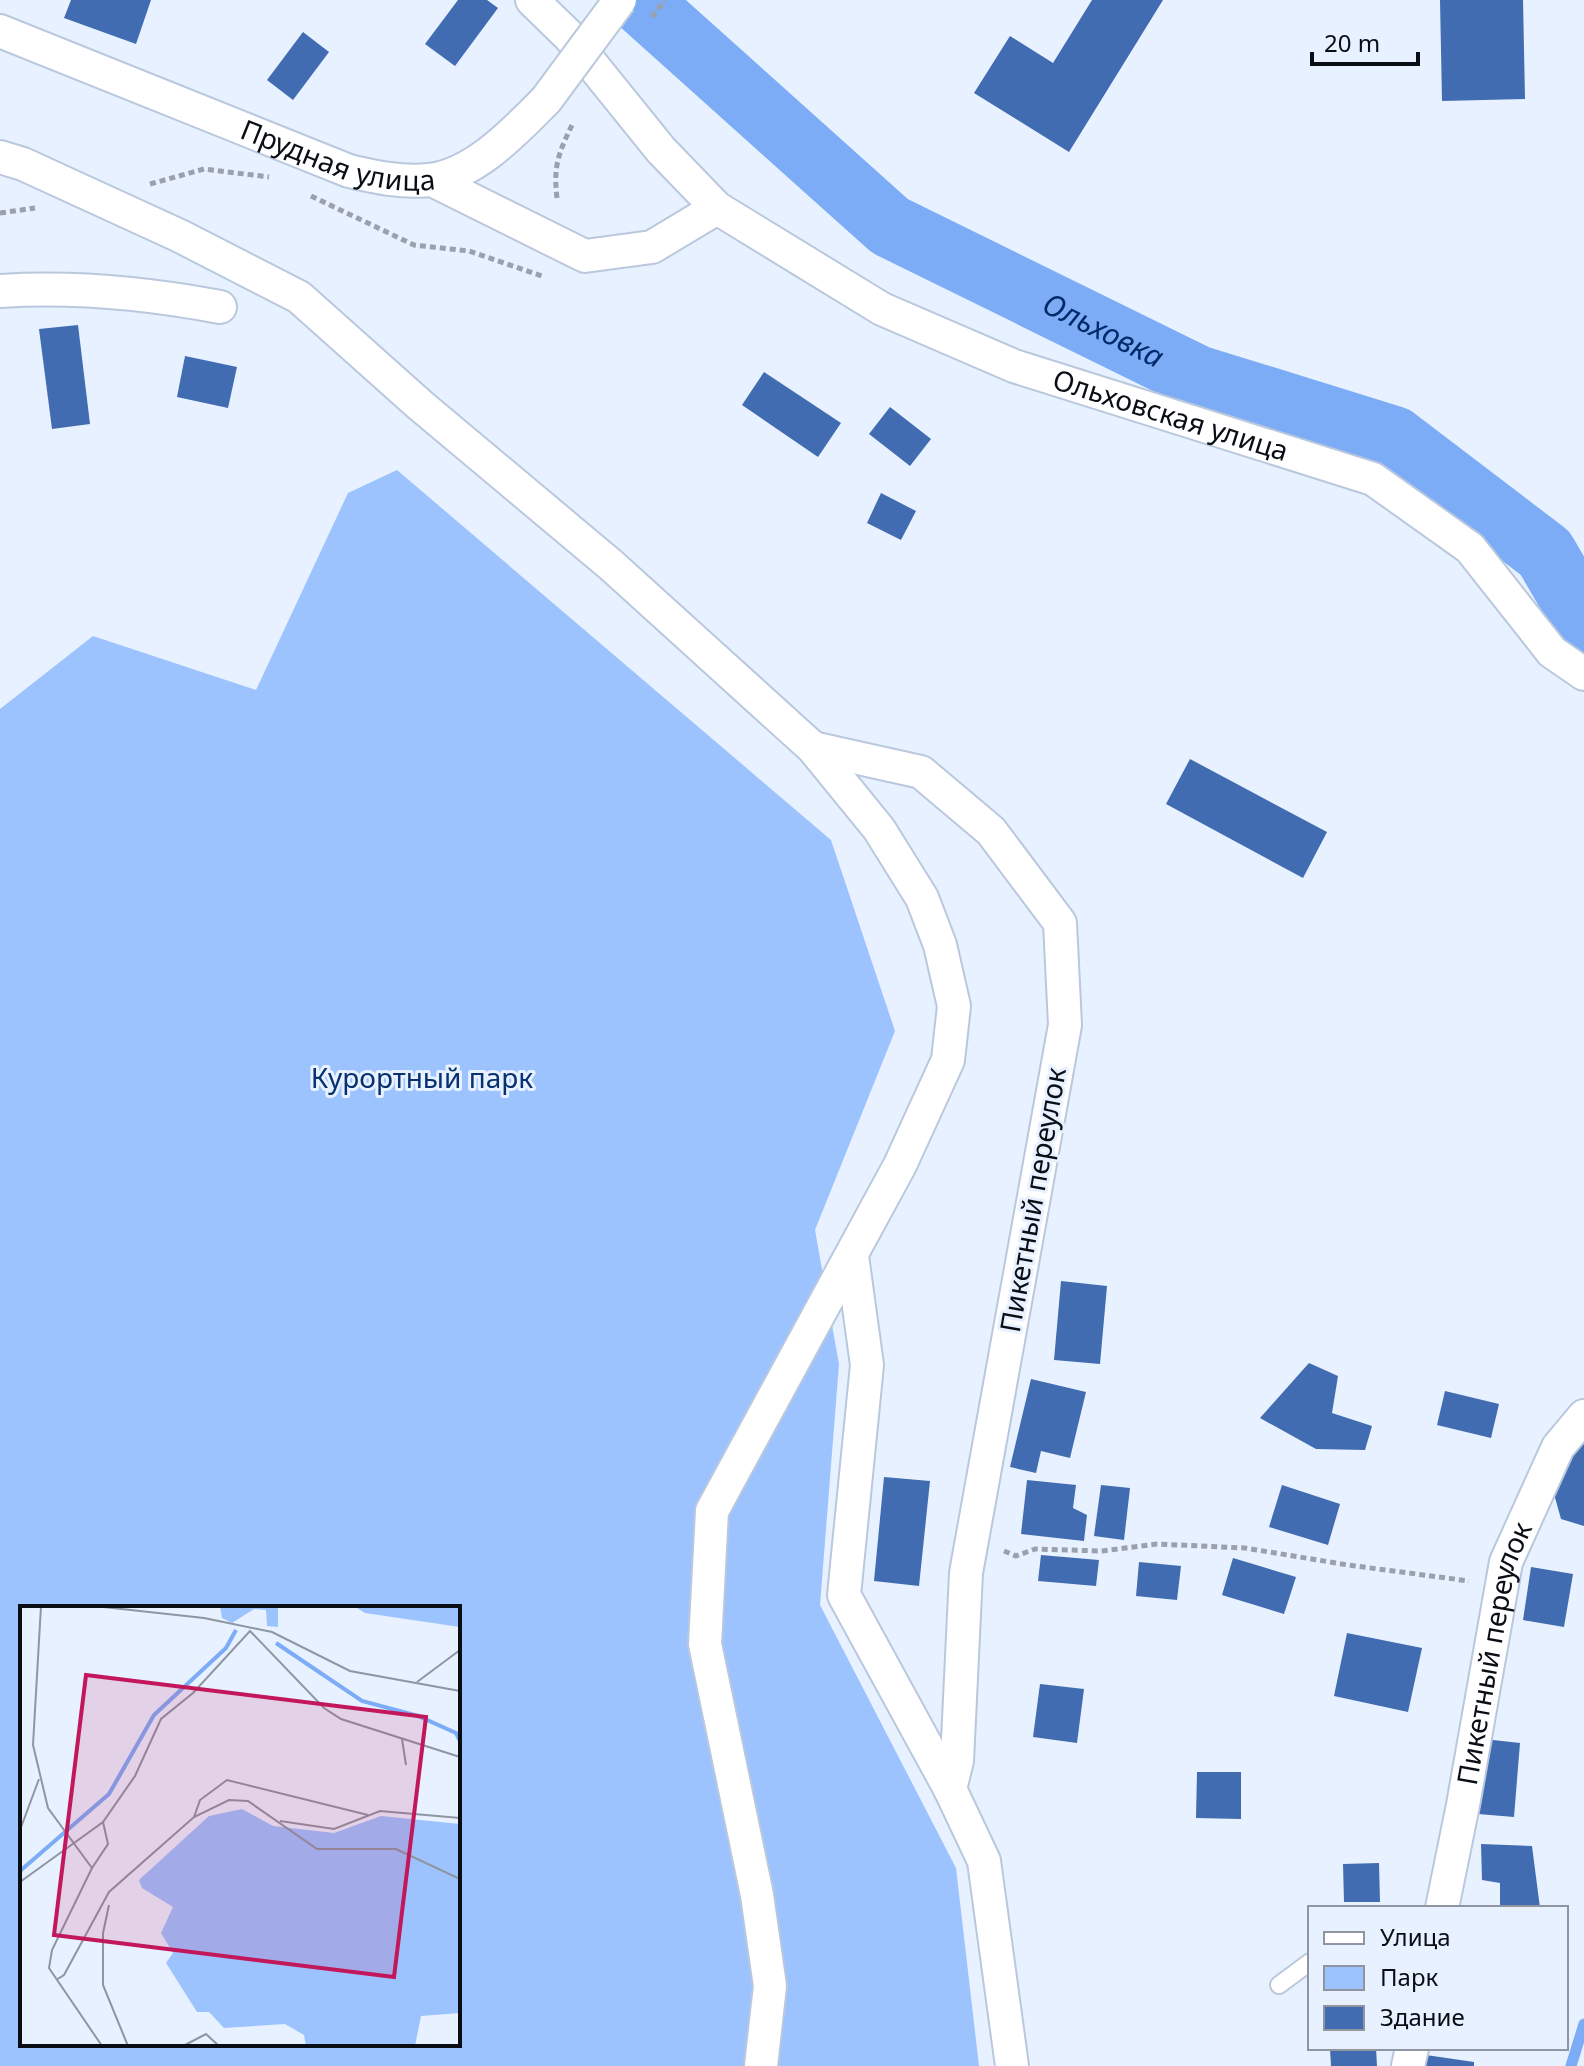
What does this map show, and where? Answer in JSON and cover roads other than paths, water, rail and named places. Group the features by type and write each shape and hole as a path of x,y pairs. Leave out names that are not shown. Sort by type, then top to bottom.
{"street":[{"name":"Ольховская улица","path":"532,0 569,36 661,150 717,208 882,309 1014,366 1373,479 1470,548 1552,652 1584,674"},
{"name":"Прудная улица","path":"0,31 349,171 389,180 432,180 473,164 506,141 546,100 620,0"},
{"path":"0,157 23,164 180,236 299,297 420,405 611,565 813,748 879,829 922,898 940,945 954,1006 948,1060 900,1165 712,1511 705,1644 757,1895 770,1986 761,2066"},
{"path":"432,180 585,256 652,247 717,208"},
{"path":"0,291 53,288 155,295 220,307"},
{"name":"Пикетный переулок","path":"813,748 921,772 991,831 1060,923 1065,1025 966,1573 957,1761 950,1789"},
{"path":"852,1256 867,1365 844,1595 950,1789 984,1861 1012,2066"},
{"name":"Пикетный переулок","path":"1442,1906 1506,1562 1558,1447 1584,1416"}],"lane":[{"path":"1279,1985 1308,1963"}],"waterway":[{"name":"Ольховка","path":"638,0 890,226 1197,377 1394,438 1545,553 1584,620"},
{"path":"1571,2066 1584,2024"}],"park label":[{"name":"Курортный парк","path":"422,1078"}]}
